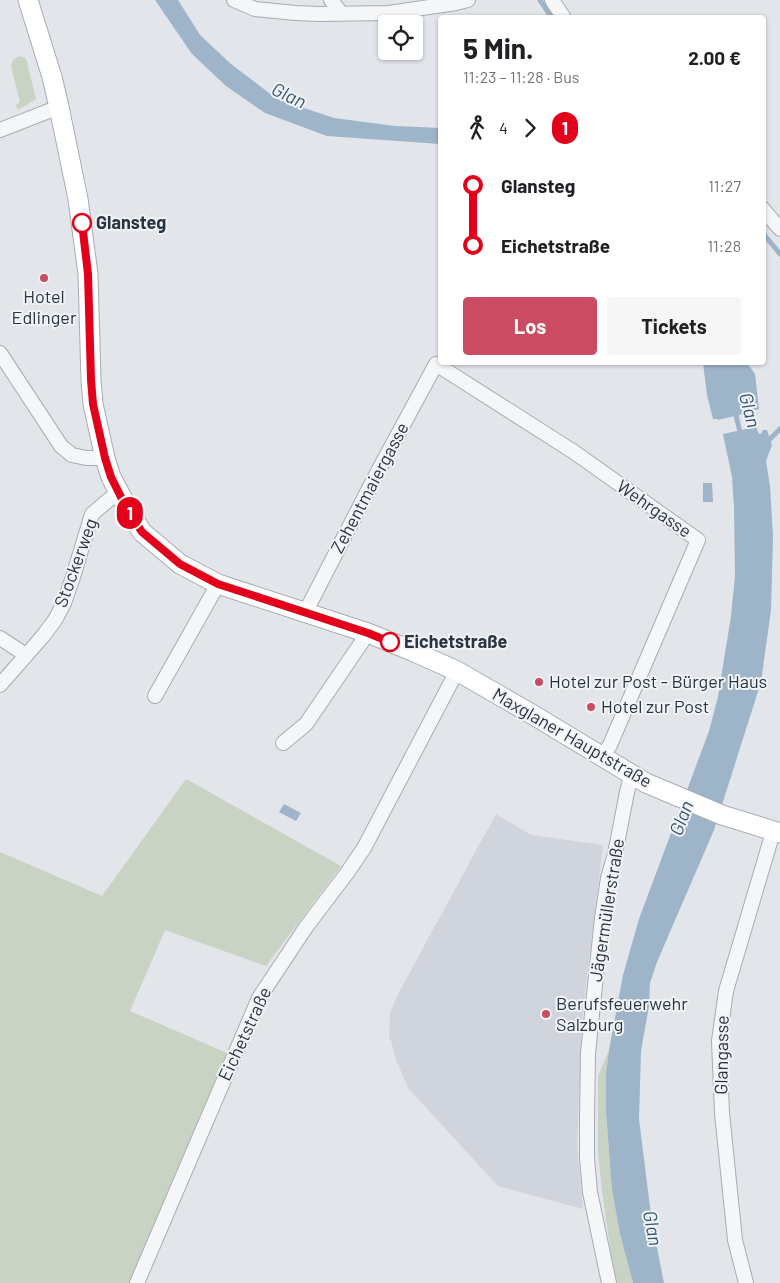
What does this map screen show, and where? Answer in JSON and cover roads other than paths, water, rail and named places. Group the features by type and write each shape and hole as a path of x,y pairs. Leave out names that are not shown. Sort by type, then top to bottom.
{"street":[{"path":"234,0 255,9 295,13 389,13 468,0"},
{"path":"331,0 341,13"},
{"path":"552,0 562,15"},
{"name":"Maxglaner Hauptstraße","path":"28,2 52,77 78,199 88,274 93,404 111,477 128,511 142,532 180,564 218,584 368,633 457,671 646,784 722,815 777,833"},
{"path":"0,130 59,107"},
{"path":"766,213 780,230"},
{"path":"0,353 61,446 72,455 86,458 105,458"},
{"name":"Zehentmaiergasse","path":"305,613 436,364"},
{"name":"Wehrgasse","path":"436,364 574,452 698,540 610,745 602,757"},
{"name":"Stockerweg","path":"0,685 55,620 74,577 92,514 118,492"},
{"path":"155,696 218,584"},
{"path":"283,743 306,724 368,633"},
{"path":"0,638 26,655"},
{"name":"Eichetstraße","path":"137,1283 259,998 306,927 364,848 457,671"},
{"name":"Jägermüllerstraße","path":"610,1283 590,1192 587,1150 588,1053 608,878 631,776"},
{"name":"Glangasse","path":"746,1283 735,1240 722,1113 719,1041 726,991 777,833"}],"water":[{"path":"155,0 178,0 200,35 231,64 277,99 334,118 395,126 438,128 438,144 327,136 265,113 226,86 192,54"},
{"path":"703,365 748,365 755,374 759,409 718,420 713,419 707,395"},
{"path":"756,427 759,434 763,430 767,430 772,445 766,461 770,486 773,536 771,610 761,682 714,830 657,962 650,983 649,1006 641,1051 639,1119 652,1223 664,1283 633,1283 620,1234 612,1190 606,1112 606,1074 609,1050 623,975 639,919 709,731 718,697 731,616 735,576 732,477 723,434"},
{"path":"703,483 712,483 713,502 703,502"},
{"path":"284,804 301,813 296,821 279,812"}],"waterway":[{"path":"540,0 550,15"},
{"path":"766,237 780,254"},
{"name":"Glan","path":"735,411 741,436"},
{"path":"766,443 780,429"}],"place":[{"name":"Glansteg","path":"82,223"},
{"name":"Hotel Edlinger","path":"44,278"},
{"name":"Eichetstraße","path":"390,642"},
{"name":"Hotel zur Post - Bürger Haus","path":"539,682"},
{"name":"Hotel zur Post","path":"591,707"},
{"name":"Berufsfeuerwehr Salzburg","path":"546,1014"}]}
